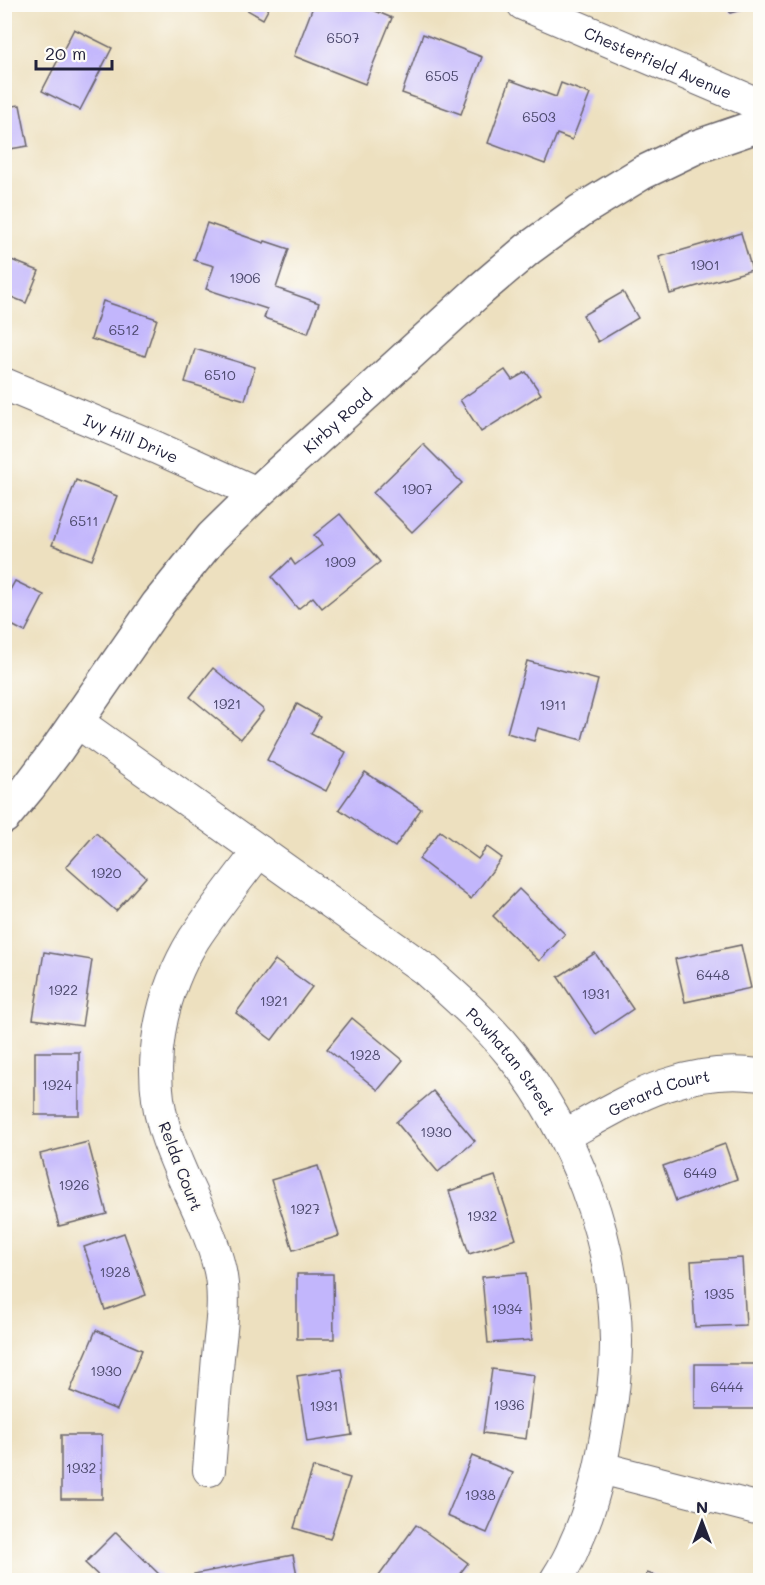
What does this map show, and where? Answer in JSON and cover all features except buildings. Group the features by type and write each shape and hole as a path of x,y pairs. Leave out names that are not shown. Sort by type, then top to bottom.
{"main road":[{"name":"Kirby Road","path":"4,817 29,787 158,604 212,537 256,493 481,289 528,249 580,211 642,173 696,147 760,125"}],"street":[{"name":"Chesterfield Avenue","path":"523,4 760,105"},
{"name":"Ivy Hill Drive","path":"4,384 157,448 256,493"},
{"name":"Powhatan Street","path":"76,721 426,970 475,1014 510,1053 545,1102 564,1136 583,1179 600,1231 611,1286 616,1340 613,1399 601,1468 580,1533 556,1581"},
{"name":"Relda Court","path":"209,1470 223,1307 220,1274 212,1241 164,1127 157,1091 156,1054 164,1008 176,972 195,939 259,851"},
{"name":"Gerard Court","path":"564,1136 637,1095 675,1082 709,1074 760,1075"},
{"path":"601,1468 760,1509"}]}
